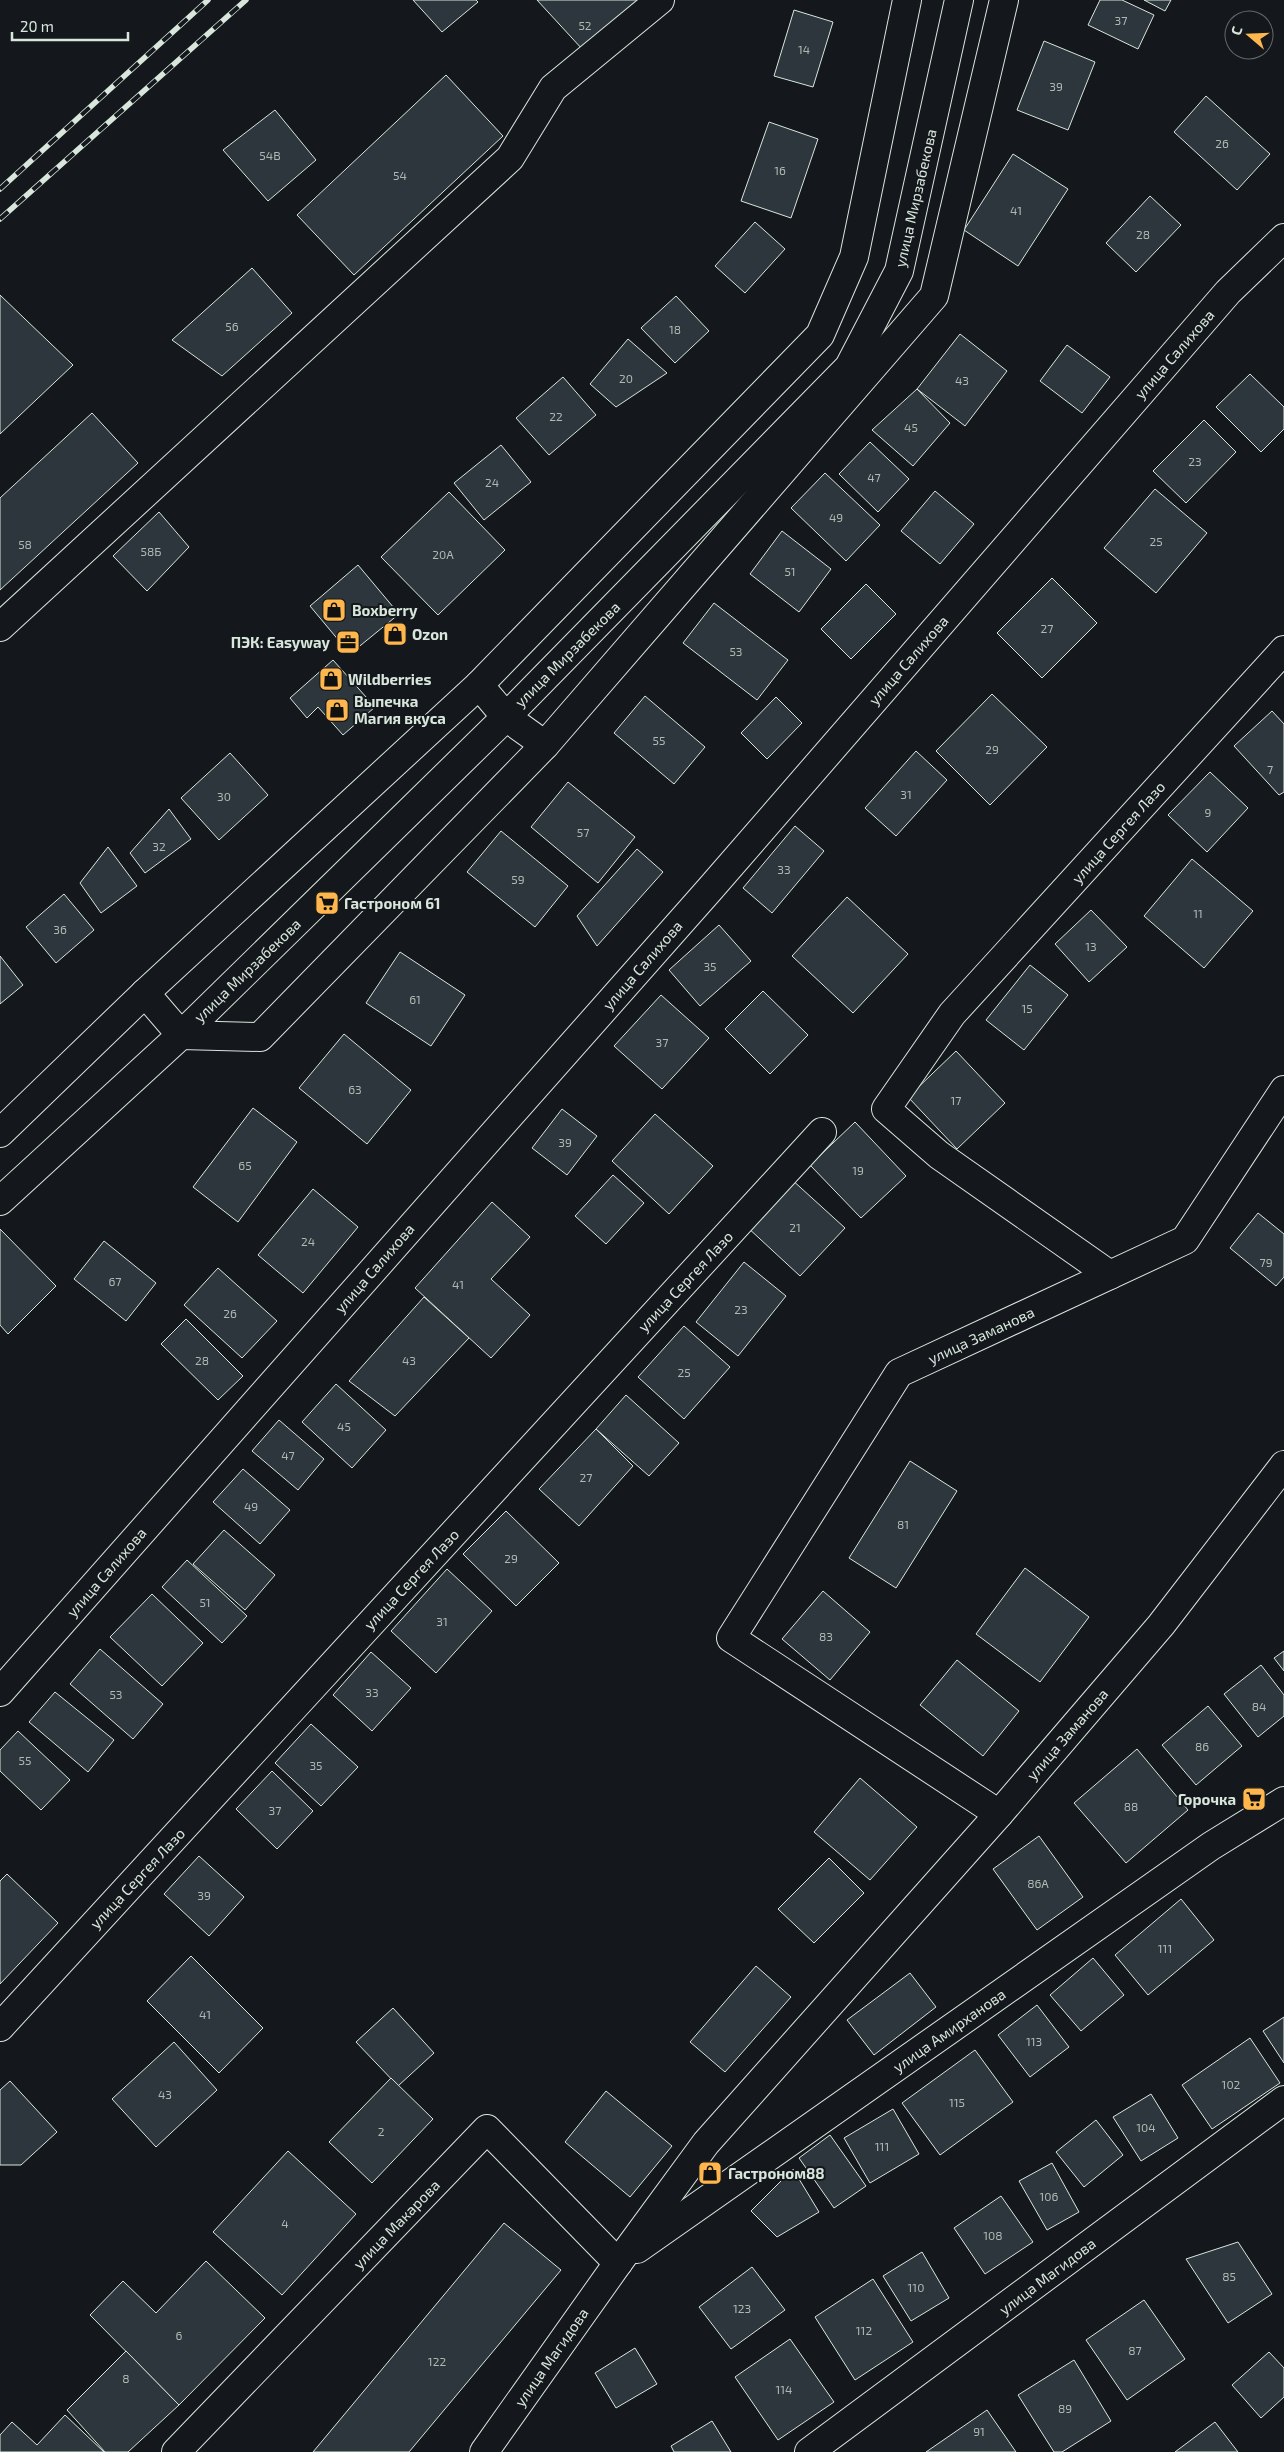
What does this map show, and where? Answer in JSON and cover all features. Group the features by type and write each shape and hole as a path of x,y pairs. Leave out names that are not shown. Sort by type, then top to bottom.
{"street":[{"path":"0,627 510,158 553,88 660,0"},
{"path":"0,1133 146,993 479,685 820,335 854,257 907,0"},
{"name":"улица Мирзабекова","path":"0,1201 181,1034 506,716 849,368 899,271 959,0"},
{"path":"146,993 181,1034 260,1037 545,745 934,296 1004,0"},
{"name":"улица Салихова","path":"0,1692 710,888 1228,292 1284,238"},
{"name":"улица Сергея Лазо","path":"1110,1275 939,1155 886,1109 952,1014 1284,650"},
{"path":"479,685 506,716 545,745"},
{"name":"улица Заманова","path":"999,1814 731,1638 899,1373 1185,1240 1284,1090"},
{"name":"улица Сергея Лазо","path":"0,2027 822,1132"},
{"name":"улица Заманова","path":"618,2263 706,2144 999,1814 1161,1625 1284,1465"},
{"name":"улица Амирханова","path":"618,2263 1202,1852 1284,1801"},
{"name":"улица Магидова","path":"809,2452 1284,2100"},
{"name":"улица Макарова","path":"176,2452 487,2129 618,2263"},
{"name":"улица Магидова","path":"484,2452 618,2263"}],"building":[{"path":"413,0 476,0 478,2 442,32"},
{"path":"537,0 638,0 583,50"},
{"path":"1100,0 1122,0 1154,15 1138,49 1088,25"},
{"path":"1144,0 1171,0 1165,11"},
{"path":"794,10 833,22 813,87 774,76"},
{"path":"1044,41 1095,62 1068,130 1017,110"},
{"path":"446,75 503,136 354,275 297,215"},
{"path":"1206,96 1270,154 1237,190 1174,132"},
{"path":"275,110 316,160 268,201 223,150"},
{"path":"769,122 818,139 791,218 741,201"},
{"path":"1013,154 1068,189 1018,266 964,230"},
{"path":"1150,196 1181,225 1136,272 1106,243"},
{"path":"755,222 785,249 745,293 715,266"},
{"path":"252,268 292,313 222,376 172,340"},
{"path":"0,295 73,365 0,434"},
{"path":"676,296 709,331 675,363 641,328"},
{"path":"960,334 1007,371 965,426 917,389"},
{"path":"628,339 667,373 616,407 590,384"},
{"path":"1067,345 1110,377 1082,413 1040,381"},
{"path":"1250,374 1284,407 1284,429 1261,452 1216,407"},
{"path":"563,377 596,415 549,455 516,418"},
{"path":"917,389 950,423 913,466 872,430"},
{"path":"92,413 138,463 0,590 0,498"},
{"path":"1204,420 1236,452 1186,503 1153,471"},
{"path":"870,442 909,479 878,512 839,474"},
{"path":"501,445 531,482 484,520 454,483"},
{"path":"825,473 880,525 846,561 791,508"},
{"path":"1155,489 1207,533 1156,593 1104,548"},
{"path":"935,491 974,524 940,564 901,531"},
{"path":"449,492 505,550 438,615 381,557"},
{"path":"159,512 189,547 147,591 113,556"},
{"path":"782,531 831,569 799,612 750,574"},
{"path":"358,565 399,614 350,654 310,606"},
{"path":"1052,578 1097,623 1042,678 997,633"},
{"path":"866,584 896,614 851,659 821,629"},
{"path":"714,603 788,660 757,700 683,643"},
{"name":"Wildberries","path":"333,660 375,707 343,735 318,707 307,718 290,698"},
{"path":"992,694 1047,747 990,805 936,751"},
{"path":"645,696 705,747 674,784 614,733"},
{"path":"776,697 802,723 767,759 741,733"},
{"path":"1272,711 1284,724 1284,792 1279,795 1234,746"},
{"path":"916,751 947,780 896,836 865,808"},
{"path":"230,753 268,795 219,840 181,798"},
{"path":"1210,772 1248,808 1207,852 1168,815"},
{"path":"568,782 635,837 598,883 531,827"},
{"path":"169,809 191,839 145,873 130,853"},
{"path":"795,826 824,851 772,913 743,888"},
{"path":"501,831 568,886 535,927 467,872"},
{"path":"108,847 137,886 101,913 80,883"},
{"path":"637,849 663,872 597,946 577,916"},
{"path":"1192,859 1253,911 1204,968 1144,916"},
{"path":"64,894 94,930 56,963 26,927"},
{"path":"847,897 908,954 853,1013 792,956"},
{"path":"1091,910 1127,947 1089,982 1055,944"},
{"path":"719,925 751,961 700,1006 669,970"},
{"path":"400,952 465,995 431,1046 366,1003"},
{"path":"0,956 23,985 0,1004"},
{"path":"1030,965 1068,995 1024,1050 986,1020"},
{"path":"763,991 808,1035 770,1074 725,1029"},
{"path":"661,995 709,1038 662,1089 614,1046"},
{"path":"344,1034 411,1090 367,1144 299,1088"},
{"path":"956,1051 1005,1103 957,1149 908,1097"},
{"path":"253,1108 297,1142 238,1222 193,1187"},
{"path":"562,1109 597,1136 567,1175 532,1148"},
{"path":"655,1114 713,1166 669,1214 612,1161"},
{"path":"855,1122 906,1176 861,1218 810,1165"},
{"path":"613,1175 644,1203 606,1244 575,1216"},
{"path":"790,1178 845,1228 800,1276 746,1226"},
{"path":"313,1189 358,1227 303,1293 258,1255"},
{"path":"492,1202 530,1237 491,1279 530,1315 491,1358 415,1288"},
{"path":"1258,1213 1284,1234 1284,1277 1276,1286 1230,1248"},
{"path":"0,1229 56,1286 8,1334 0,1325"},
{"path":"104,1241 156,1283 126,1321 74,1279"},
{"path":"744,1262 786,1296 738,1356 696,1322"},
{"path":"218,1268 277,1321 242,1358 184,1305"},
{"path":"424,1297 469,1338 395,1416 349,1381"},
{"path":"186,1319 243,1376 218,1400 161,1344"},
{"path":"684,1326 730,1367 684,1419 638,1377"},
{"path":"336,1384 386,1430 352,1468 302,1422"},
{"path":"626,1395 679,1443 649,1476 596,1429"},
{"path":"279,1420 324,1459 298,1490 252,1451"},
{"path":"596,1429 633,1466 579,1526 539,1489"},
{"path":"910,1461 957,1491 896,1588 849,1558"},
{"path":"243,1469 290,1510 260,1544 213,1502"},
{"path":"506,1511 559,1563 516,1606 463,1554"},
{"path":"224,1530 275,1575 245,1610 193,1564"},
{"path":"187,1560 247,1616 222,1643 162,1587"},
{"path":"1025,1568 1089,1617 1040,1682 976,1634"},
{"path":"447,1569 492,1611 436,1673 391,1631"},
{"path":"823,1591 870,1632 830,1680 782,1639"},
{"path":"152,1594 203,1643 162,1686 110,1637"},
{"path":"100,1649 163,1704 133,1739 70,1684"},
{"path":"1284,1651 1284,1671 1274,1658"},
{"path":"371,1652 411,1688 372,1731 333,1695"},
{"path":"957,1660 1019,1711 983,1756 920,1705"},
{"path":"1261,1665 1284,1695 1284,1716 1258,1737 1224,1694"},
{"path":"55,1692 114,1740 88,1772 29,1722"},
{"path":"1208,1706 1242,1746 1196,1785 1162,1745"},
{"path":"311,1724 358,1767 321,1806 275,1763"},
{"path":"18,1731 70,1780 41,1810 0,1771 0,1750"},
{"path":"1137,1749 1188,1810 1126,1863 1074,1803"},
{"path":"272,1771 313,1811 277,1849 236,1809"},
{"path":"860,1778 917,1827 870,1880 814,1832"},
{"path":"1039,1836 1083,1897 1037,1930 993,1869"},
{"path":"199,1856 244,1897 209,1936 164,1894"},
{"path":"829,1858 864,1893 814,1943 778,1909"},
{"path":"7,1874 58,1923 0,1984 0,1881"},
{"path":"1181,1899 1214,1940 1148,1995 1115,1955"},
{"path":"191,1956 263,2028 219,2073 147,2001"},
{"path":"1093,1958 1124,1995 1081,2031 1050,1995"},
{"path":"756,1966 791,1997 725,2072 690,2042"},
{"path":"910,1973 936,2007 874,2055 847,2020"},
{"path":"1037,2005 1069,2047 1030,2077 998,2035"},
{"path":"393,2008 434,2053 398,2086 356,2042"},
{"path":"1284,2017 1284,2063 1263,2031"},
{"path":"1250,2038 1280,2083 1212,2129 1182,2085"},
{"path":"174,2042 217,2090 156,2147 112,2099"},
{"path":"975,2050 1013,2102 940,2155 902,2103"},
{"path":"391,2078 433,2119 372,2183 329,2142"},
{"path":"10,2081 57,2132 21,2165 0,2165 0,2090"},
{"path":"606,2091 672,2146 630,2197 565,2142"},
{"path":"1151,2094 1178,2138 1141,2161 1113,2117"},
{"path":"893,2109 919,2154 870,2183 844,2138"},
{"path":"1096,2120 1123,2155 1084,2187 1056,2152"},
{"path":"830,2135 866,2186 834,2208 799,2158"},
{"path":"288,2151 356,2214 282,2295 213,2232"},
{"path":"1052,2163 1079,2212 1047,2230 1019,2181"},
{"path":"793,2169 819,2212 777,2237 751,2211"},
{"path":"1001,2196 1033,2242 985,2274 954,2228"},
{"path":"504,2223 561,2270 409,2452 313,2452"},
{"path":"1238,2242 1272,2294 1228,2323 1186,2259"},
{"path":"922,2252 949,2298 911,2321 883,2276"},
{"path":"206,2261 265,2318 179,2405 90,2315 123,2281 156,2313"},
{"path":"752,2267 785,2310 731,2349 699,2307"},
{"path":"873,2279 913,2342 855,2380 815,2317"},
{"path":"1144,2300 1185,2359 1127,2400 1086,2340"},
{"path":"790,2339 834,2402 778,2440 735,2377"},
{"path":"635,2348 657,2384 616,2408 595,2373"},
{"path":"126,2351 179,2405 128,2452 105,2452 67,2410"},
{"path":"1269,2352 1284,2368 1284,2397 1261,2418 1232,2385"},
{"path":"1074,2360 1111,2421 1062,2452 1054,2452 1018,2395"},
{"path":"987,2410 1016,2452 926,2452"},
{"path":"65,2415 104,2452 0,2452 0,2435 12,2422 37,2445"},
{"path":"712,2421 731,2452 674,2452 671,2446"},
{"path":"1215,2422 1238,2452 1175,2452"}],"railway":[{"path":"0,189 208,0"},
{"path":"0,219 246,0"}],"place":[{"name":"Boxberry","path":"334,610"},
{"name":"Ozon","path":"395,634"},
{"name":"ПЭК: Easyway","path":"348,642"},
{"name":"Wildberries","path":"331,679"},
{"name":"Выпечка Магия вкуса","path":"337,710"},
{"name":"Гастроном 61","path":"327,903"},
{"name":"Горочка","path":"1254,1799"},
{"name":"Гастроном88","path":"710,2173"}]}
